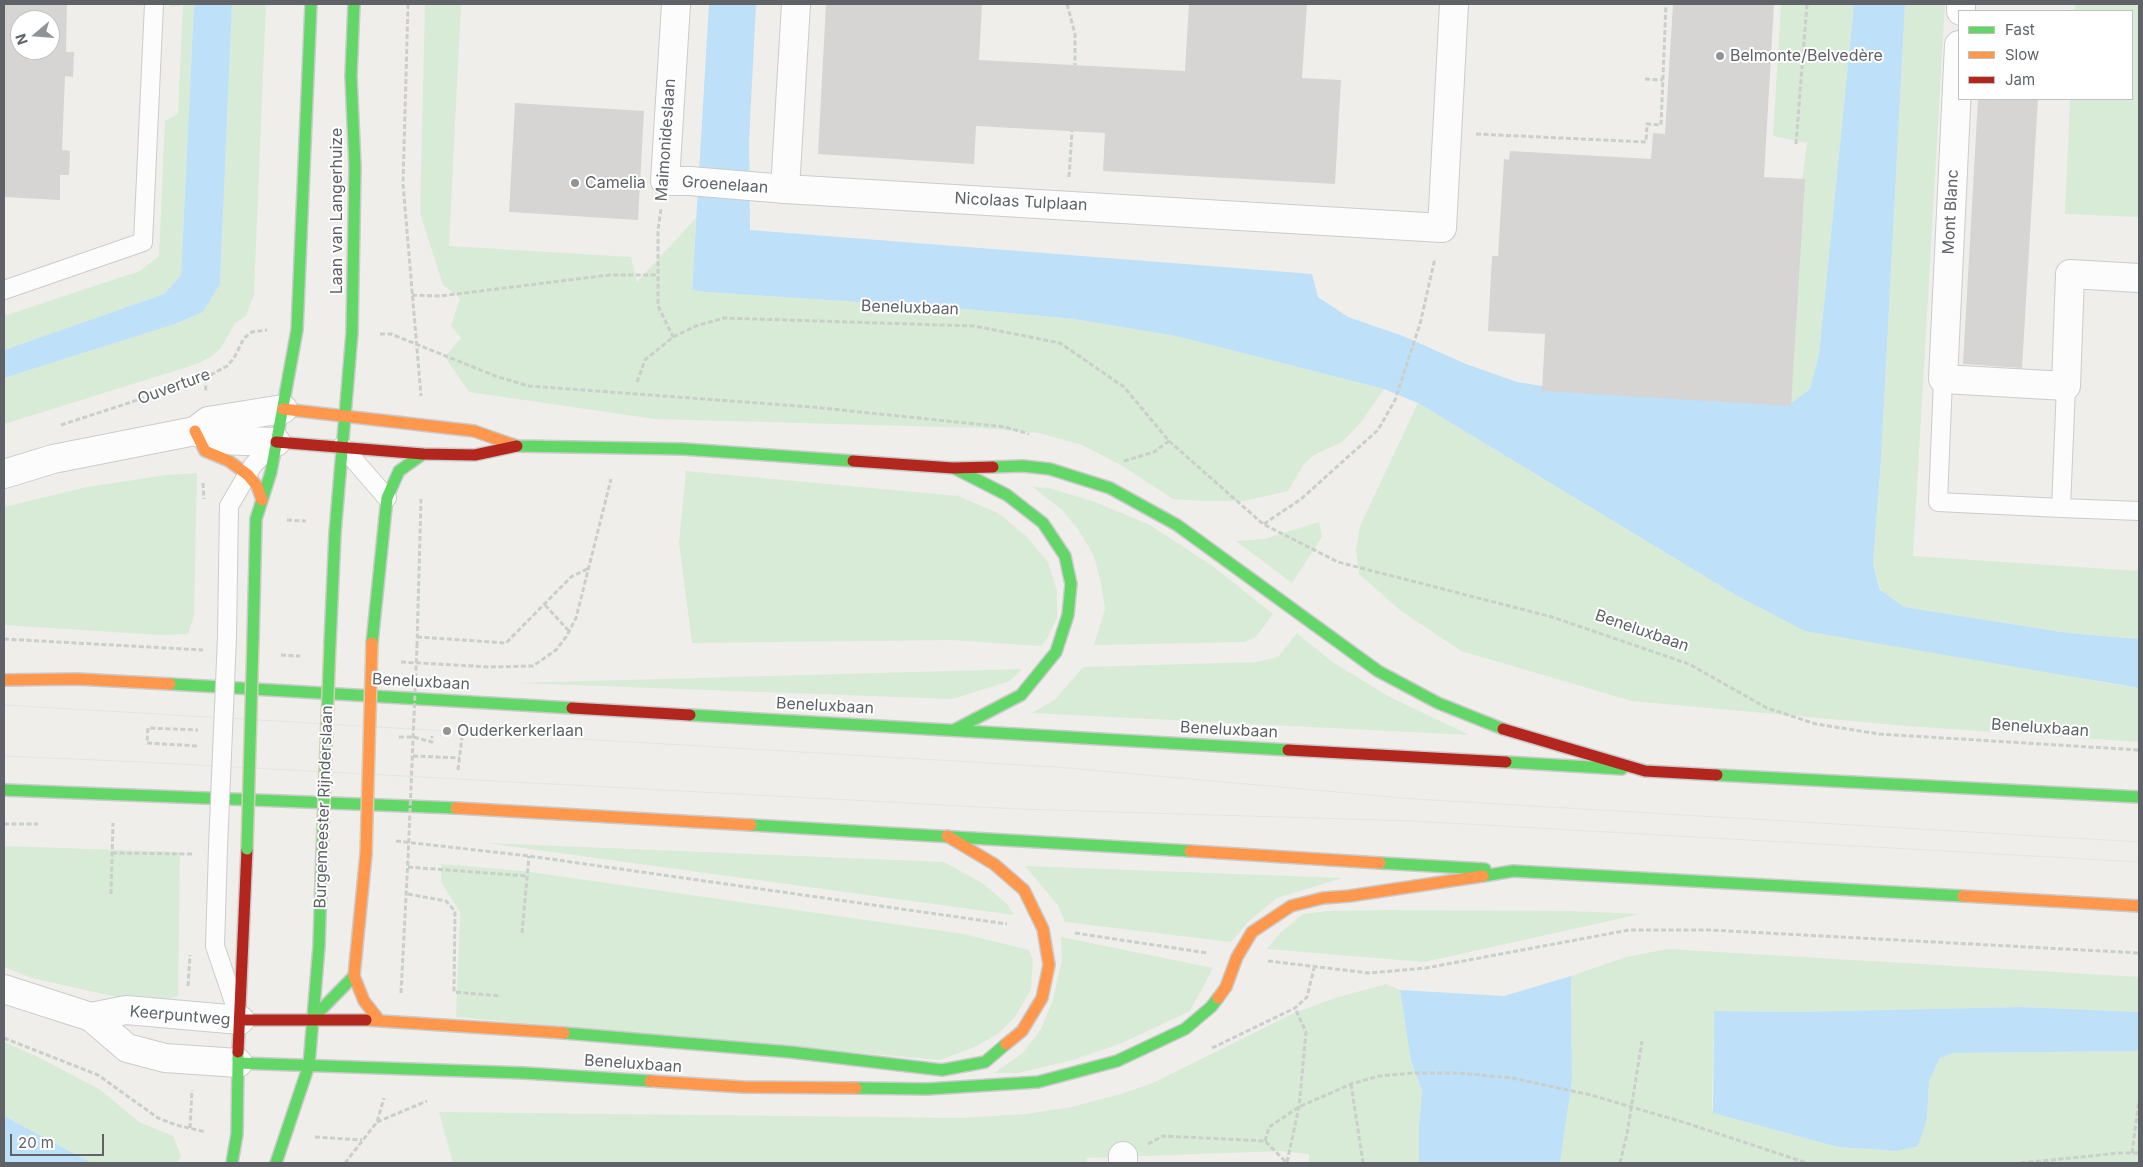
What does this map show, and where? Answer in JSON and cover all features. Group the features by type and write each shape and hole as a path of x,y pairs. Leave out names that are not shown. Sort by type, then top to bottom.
{"main road":[{"name":"Laan van Langerhuize","path":"283,410 297,330 311,4"},
{"name":"Laan van Langerhuize","path":"344,418 352,333 355,167 351,76 354,4"},
{"name":"Beneluxbaan","path":"283,410 474,431 517,446 683,450 953,468 1023,466 1050,469 1110,488 1177,525 1386,676 1438,703 1503,729 1645,771"},
{"path":"232,1163 237,1134 256,519 271,472 283,410"},
{"name":"Burgemeester Rijnderslaan","path":"276,1163 309,1065 319,946 335,533 344,418"},
{"path":"195,431 205,452 229,461 248,475 257,486 262,500"},
{"path":"276,442 423,454 474,455 517,446"},
{"path":"379,1020 364,1001 354,976 366,854 372,643 386,498 399,471 423,454"},
{"path":"953,468 1007,494 1043,523 1065,556 1072,584 1068,615 1056,652 1021,695 954,730"},
{"name":"Beneluxbaan","path":"4,680 77,679 1645,771 2139,797"},
{"name":"Beneluxbaan","path":"4,790 395,804 1513,871 2139,906"},
{"path":"240,1020 379,1020 790,1052 942,1070 986,1062 1022,1031 1042,998 1048,965 1043,929 1024,890 994,864 947,836"},
{"name":"Beneluxbaan","path":"238,1063 524,1073 742,1087 816,1089 927,1089 1038,1082 1116,1061 1185,1029 1211,1007 1226,987 1237,957 1252,932 1292,906 1323,898 1349,896 1513,871"},
{"path":"312,1020 354,976"}],"street":[{"name":"Maimonideslaan","path":"676,4 678,181"},
{"path":"785,189 796,4"},
{"path":"1442,228 1454,4"},
{"name":"Mont Blanc","path":"1943,379 1958,66"},
{"name":"Groenelaan","path":"678,181 785,189"},
{"name":"Nicolaas Tulplaan","path":"785,189 1442,228"},
{"path":"1943,379 2066,386 2070,274 2139,278"},
{"path":"4,474 53,459 195,431 208,421 283,410"},
{"path":"195,431 216,440 276,442"},
{"name":"Keerpuntweg","path":"4,989 91,1017 127,1048 165,1058 238,1063"},
{"name":"Keerpuntweg","path":"91,1017 126,1010 240,1020"}],"lane":[{"path":"4,290 143,242 154,4"},
{"name":"Mont Blanc","path":"1943,379 1938,502 2139,511"},
{"path":"2060,508 2066,386"},
{"path":"240,1020 215,946 227,637 229,506 253,465 276,442"},
{"path":"342,446 386,498"}],"path":[{"path":"408,4 403,184 418,345"},
{"path":"1067,4 1076,34 1075,66"},
{"path":"1447,133 1646,142 1647,124 1662,125 1666,4"},
{"path":"1796,144 1807,4"},
{"path":"1645,80 1664,80"},
{"path":"1067,205 1072,131"},
{"name":"Maimonideslaan","path":"673,337 658,306 658,230 678,181"},
{"path":"1263,524 1301,499 1378,430 1395,400 1420,324 1442,228"},
{"path":"412,295 440,296 609,276 658,275"},
{"name":"Beneluxbaan","path":"637,382 644,360 673,337 696,326 724,318 974,326 1060,343 1124,387 1169,441 1263,524 1338,562 1552,617 1689,664 1767,708 1816,724 1879,734 2139,750"},
{"name":"Ouverture","path":"60,425 205,378 226,366 234,358 244,338 252,332 261,330 297,330"},
{"path":"352,333 391,334 498,377 529,386 812,407 1005,427 1032,435"},
{"path":"1123,461 1154,452 1169,441"},
{"path":"417,637 506,643 571,578 589,568 611,479"},
{"path":"545,605 569,632"},
{"path":"408,858 417,646"},
{"path":"198,746 148,743 148,728 204,730"},
{"path":"413,737 432,742 432,736"},
{"path":"458,770 462,738"},
{"path":"413,756 460,758"},
{"path":"111,894 113,822"},
{"path":"103,823 122,822"},
{"path":"4,824 43,824"},
{"path":"393,840 529,856 1237,957 1369,973 1426,968 1629,930 1701,930 2139,953"},
{"path":"112,853 198,854"},
{"path":"522,934 529,856"},
{"path":"408,867 527,876"},
{"path":"407,894 446,901 455,911 454,992 501,996"},
{"path":"1123,1160 1163,1136 1265,1141 1287,1163 1299,1107 1306,1032 1295,1008"},
{"path":"4,1038 98,1075 158,1118 205,1132"},
{"path":"1620,1163 1642,1041"},
{"path":"1265,1141 1270,1127 1299,1107 1351,1084 1379,1076 1413,1073 1458,1073 1512,1078 1591,1095 1631,1106 1807,1163"},
{"path":"1351,1084 1363,1163"},
{"path":"2132,1153 2139,1100"},
{"path":"2021,1163 2139,1153"}],"green space":[{"path":"171,4 194,4 181,275 164,294 4,350 4,316 140,271 159,256 165,121 178,114 183,5 171,7"},
{"path":"232,4 266,4 254,294 246,316 235,323 221,348 212,356 197,364 4,424 4,378 175,324 203,312 220,284"},
{"path":"425,4 461,4 449,246 631,257 637,282 696,218 692,290 965,309 1074,319 1176,336 1384,389 1361,422 1342,442 1314,455 1304,464 1288,491 1244,501 1173,499 1121,465 1082,445 1039,433 982,428 655,419 469,392 445,357 461,338 451,326 460,298 443,285 420,213"},
{"path":"1781,4 1854,4 1819,354 1810,389 1793,402 1785,401 1801,189 1807,143 1773,136"},
{"path":"1905,4 1945,4 1913,556 2139,571 2139,639 2068,633 1904,607 1881,591 1873,564 1881,460"},
{"path":"2075,4 2139,4 2139,217 2065,214 2070,100 2133,100 2133,10 2075,10"},
{"path":"1418,403 1734,594 2099,682 2139,688 2139,742 1907,726 1632,701 1461,651 1401,611 1359,574 1356,550 1360,526"},
{"path":"686,471 958,496 998,513 1026,536 1048,562 1057,591 1057,617 1048,637 1041,646 951,640 692,643 679,543"},
{"path":"197,473 194,615 188,634 160,635 4,625 4,507 87,487 166,475"},
{"path":"1019,486 1049,488 1095,502 1150,525 1214,567 1273,614 1256,637 1244,642 1094,645 1105,609 1094,556 1078,529 1062,510 1033,487"},
{"path":"1319,522 1322,537 1292,583 1236,541 1264,539"},
{"path":"1297,633 1331,661 1388,696 1469,735 1032,713 1056,699 1083,667 1257,662 1278,657"},
{"path":"1022,669 1010,681 952,699 517,683"},
{"path":"486,843 944,862 984,884 1007,904 1014,915"},
{"path":"4,846 180,852 178,996 148,1004 32,978 4,967"},
{"path":"441,864 523,871 964,934 1029,950 1033,960 1031,989 1015,1017 999,1033 977,1046 940,1060 456,1017 460,912 441,882"},
{"path":"1025,866 1342,878 1277,898 1248,922 1231,942 1065,922 1058,905"},
{"path":"1330,911 1569,911 1640,914 1424,962 1267,949 1280,933 1303,914"},
{"path":"1061,937 1213,968 1190,1011 1122,1043 1073,1060 1018,1073 994,1073 1023,1053 1041,1029 1053,1000 1062,960"},
{"path":"1668,949 2139,977 2139,1012 2020,1007 1795,1012 1714,1011 1712,1104 1713,1113 1838,1147 1897,1151 1927,1119 1929,1081 1940,1058 1953,1053 2139,1051 2139,1163 1560,1163 1572,1081 1571,976 1626,957"},
{"path":"1386,984 1400,990 1411,1061 1422,1091 1419,1125 1419,1163 1309,1163 1309,1154 1281,1151 1087,1158 1087,1163 453,1163 439,1112 961,1118 1026,1114 1071,1107 1121,1094 1153,1083 1292,1014 1335,998"},
{"path":"4,1042 34,1055 99,1089 139,1122 173,1136 181,1156 177,1163 92,1163 4,1116"}],"water":[{"path":"194,4 232,4 220,284 203,312 175,324 4,378 4,350 164,294 181,275"},
{"path":"709,4 756,4 749,141 750,230 1312,274 1318,297 1348,317 1403,336 1466,364 1517,382 1579,392 1793,402 1810,389 1819,354 1854,4 1905,4 1881,460 1873,564 1880,590 1904,607 2068,633 2139,639 2139,688 1805,631 1734,594 1418,403 1384,389 1176,336 1074,319 965,309 692,290"},
{"path":"1571,976 1572,1081 1560,1163 1419,1163 1419,1125 1422,1091 1411,1061 1400,990 1504,996"},
{"path":"2020,1007 2139,1012 2139,1051 1953,1053 1940,1058 1929,1081 1927,1119 1918,1146 1897,1151 1838,1147 1713,1113 1714,1011 1795,1012"},
{"path":"4,1116 92,1163 4,1163"}],"building":[{"path":"4,4 67,4 66,52 74,52 73,77 65,76 62,150 70,151 69,175 60,175 60,200 4,197"},
{"path":"826,4 982,4 979,60 1185,71 1189,4 1307,4 1302,78 1341,80 1335,184 1103,171 1105,133 976,126 974,164 818,154"},
{"path":"1673,4 1774,4 1764,177 1805,179 1791,406 1542,391 1545,334 1488,331 1492,256 1498,256 1504,159 1509,160 1510,151 1651,159 1653,133 1665,134"},
{"path":"1978,100 2038,100 2022,368 1963,364"},
{"name":"Camelia","path":"515,103 644,111 638,220 509,212"}],"tram line":[{"path":"4,705 1056,767 1415,799 2139,842"},
{"path":"4,756 1018,809 1412,821 2139,862"}],"traffic: fast":[{"path":"253,640 256,519 271,472 297,330 311,4"},
{"path":"330,643 335,533 352,333 355,167 351,76 354,4"},
{"path":"511,444 517,446 683,449 853,461"},
{"path":"372,643 387,498 399,471 423,454"},
{"path":"993,467 1023,466 1050,469 1110,488 1177,525 1378,671 1438,703 1503,729"},
{"path":"954,730 1021,695 1056,652 1068,615 1071,584 1065,556 1043,523 1007,495 956,469"},
{"path":"247,849 253,640"},
{"path":"322,852 330,643"},
{"path":"170,684 572,708"},
{"path":"690,715 1288,750"},
{"path":"1506,762 1622,769"},
{"path":"1717,775 2139,797"},
{"path":"4,790 456,808"},
{"path":"751,825 1190,851"},
{"path":"309,1065 319,946 322,852"},
{"path":"1380,863 1485,869"},
{"path":"1483,876 1513,871 1963,896"},
{"path":"312,1019 354,976"},
{"path":"856,1088 927,1089 1038,1082 1117,1061 1185,1029 1211,1007 1218,998"},
{"path":"564,1033 790,1052 942,1070 985,1062 1006,1044"},
{"path":"238,1052 238,1063 524,1073 650,1081"},
{"path":"232,1163 237,1134 238,1063"},
{"path":"276,1163 309,1065"}],"traffic: slow":[{"path":"283,409 474,431 511,444"},
{"path":"195,431 205,451 229,461 248,475 257,486 262,500"},
{"path":"366,854 372,643"},
{"path":"4,680 77,679 170,684"},
{"path":"456,808 751,825"},
{"path":"947,836 994,864 1024,890 1043,929 1049,965 1042,998 1022,1031 1006,1044"},
{"path":"1190,851 1380,863"},
{"path":"366,854 354,976 364,1001 379,1020"},
{"path":"1218,998 1226,987 1237,957 1252,932 1291,906 1323,898 1349,896 1483,876"},
{"path":"1963,896 2139,906"},
{"path":"366,1020 564,1033"},
{"path":"650,1081 743,1087 856,1088"}],"traffic: jam":[{"path":"276,442 423,454 475,455 517,446"},
{"path":"853,461 953,468 993,467"},
{"path":"572,708 690,715"},
{"path":"1503,729 1645,771 1717,775"},
{"path":"1288,750 1506,762"},
{"path":"238,1052 247,849"},
{"path":"240,1020 366,1020"}],"place":[{"name":"Belmonte/Belvedère","path":"1720,56"},
{"name":"Camelia","path":"575,183"},
{"name":"Ouderkerkerlaan","path":"447,731"}]}
